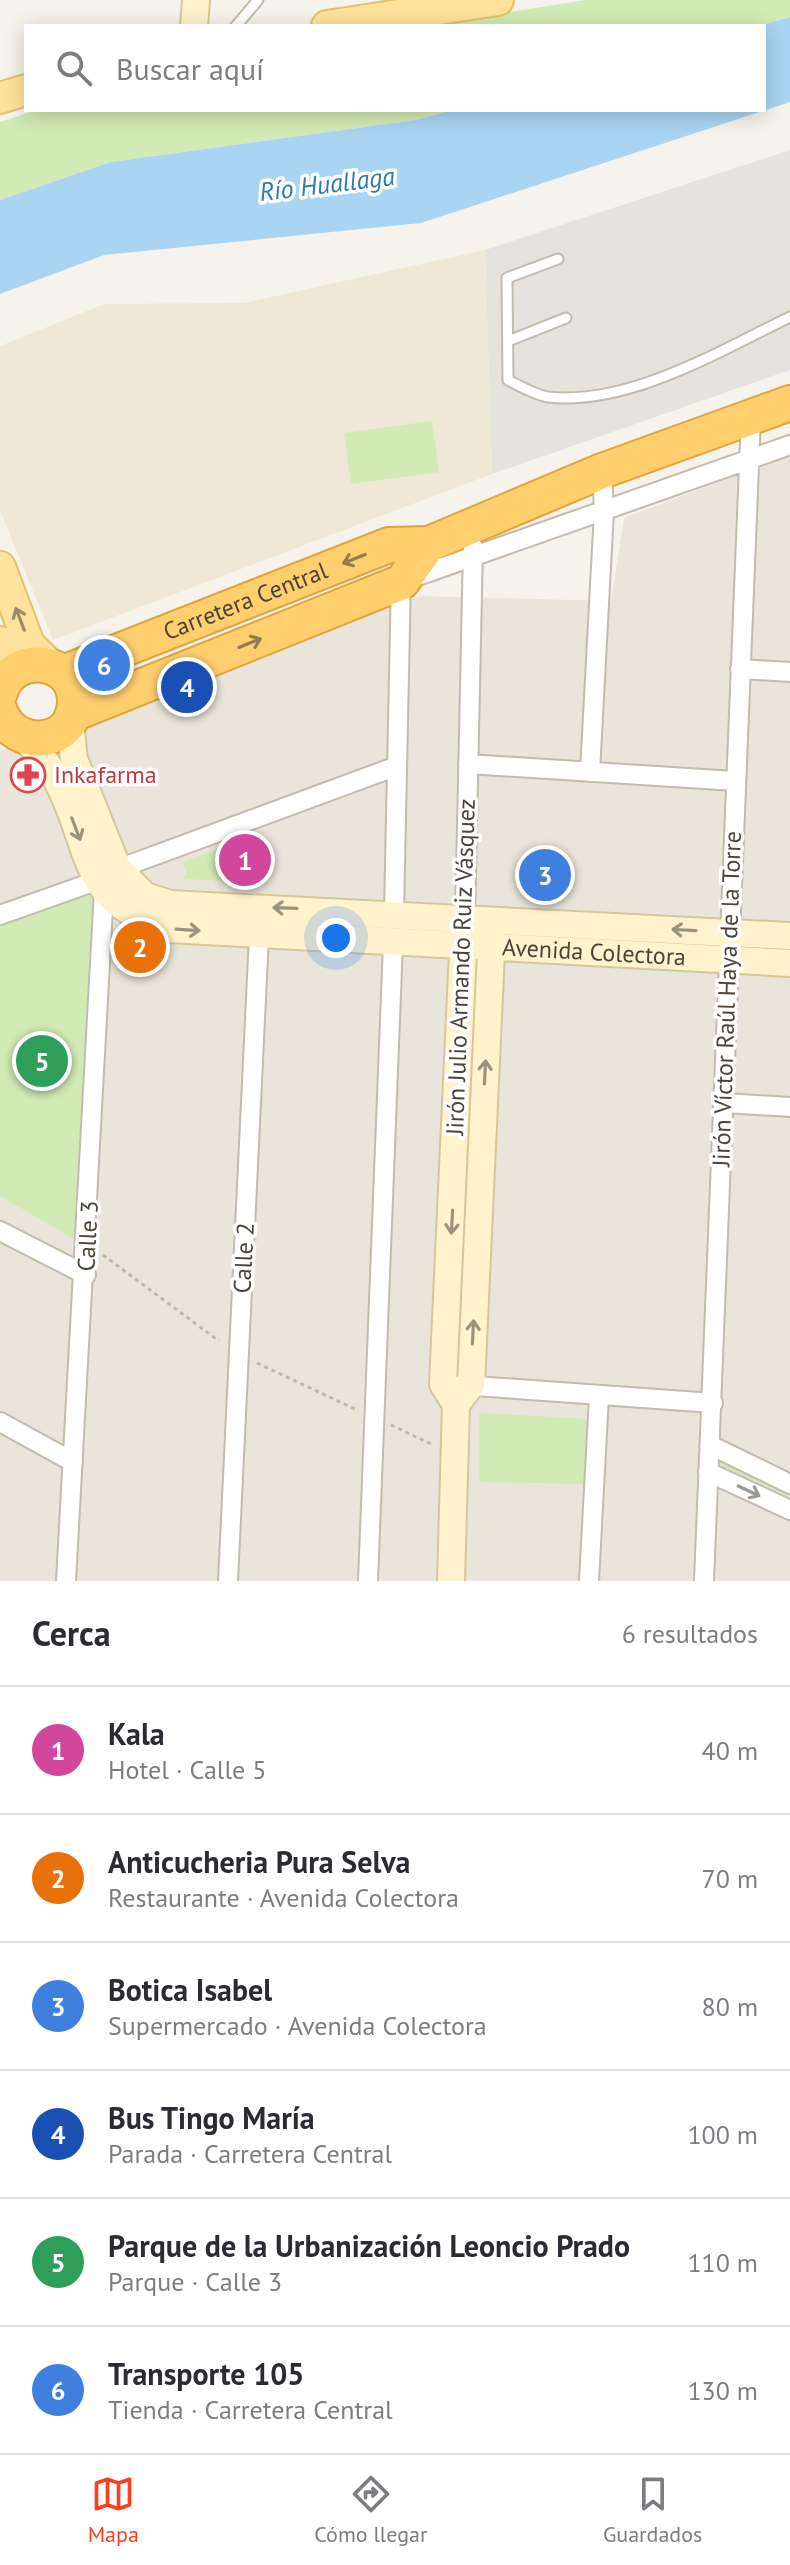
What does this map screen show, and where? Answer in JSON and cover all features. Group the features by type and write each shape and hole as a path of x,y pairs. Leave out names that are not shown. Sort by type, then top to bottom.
{"highway":[{"name":"Carretera Central","path":"2,686 21,666 35,663 56,669 389,545 473,541 602,471 790,403"},
{"path":"402,582 429,544"},
{"name":"Carretera Central","path":"10,730 50,738 72,718 402,582"},
{"path":"56,669 75,699 72,718"}],"main road":[{"path":"336,24 383,13 498,0"},
{"path":"0,98 24,91"},
{"path":"0,567 29,644 56,669"},
{"path":"0,642 2,686"}],"street":[{"path":"194,24 196,0"},
{"name":"Jirón Víctor Raúl Haya de la Torre","path":"704,1581 751,416"},
{"path":"402,582 473,541 604,511 790,445"},
{"path":"590,772 604,511 602,471"},
{"name":"Jirón Julio Armando Ruiz Vásquez","path":"467,1184 464,933 473,541"},
{"path":"389,545 402,582 394,913"},
{"path":"740,669 790,672"},
{"name":"Avenida Colectora","path":"72,718 74,759 106,880"},
{"name":"Avenida Colectora","path":"10,730 56,778 106,880 135,918 168,929 393,943 464,933 728,932 790,936"},
{"path":"468,764 735,781"},
{"path":"0,915 106,880 397,766"},
{"name":"Avenida Colectora","path":"106,880 170,904 394,913 464,933"},
{"name":"Calle 3","path":"66,1581 86,1275 106,880"},
{"name":"Jirón Julio Armando Ruiz Vásquez","path":"451,1581 453,1454 467,1184 492,934"},
{"name":"Avenida Colectora","path":"492,934 727,960 790,963"},
{"name":"Calle 2","path":"228,1581 259,936"},
{"path":"368,1581 377,1418 393,943"},
{"path":"725,1103 790,1107"},
{"path":"0,1231 86,1275"},
{"path":"457,1391 713,1403"},
{"path":"589,1581 599,1396"},
{"path":"0,1422 73,1462"},
{"path":"710,1445 790,1484"},
{"path":"708,1472 790,1510"}],"lane":[{"path":"238,24 258,0"},
{"path":"558,259 507,278 508,380 544,397 594,398 636,386 790,317"},
{"path":"508,341 566,318"}],"path":[{"path":"87,1243 239,1355 453,1454"}],"shaded area":[{"path":"790,150 790,370 492,474 485,250"},
{"path":"485,250 492,474 53,640 0,510 0,346 104,304 244,303"},
{"path":"790,455 790,1581 0,1581 0,751 107,715 421,596 611,601 624,518"}],"green space":[{"path":"586,0 790,0 790,17 765,24 433,24"},
{"path":"31,112 445,112 416,120 111,162 0,200 0,122"},
{"path":"432,421 439,472 351,484 344,433"},
{"path":"224,846 236,881 183,879 187,872 182,863"},
{"path":"93,893 74,1239 0,1196 0,925"},
{"path":"479,1413 588,1419 586,1484 479,1482"},
{"path":"716,1448 790,1486 790,1514 714,1477"}],"water":[{"path":"790,17 790,102 766,110 766,24"},
{"name":"Río Huallaga","path":"445,112 760,112 421,223 104,255 0,294 0,200 111,162 416,120"}],"place":[{"name":"Transporte 105","path":"104,665"},
{"name":"Bus Tingo María","path":"187,687"},
{"name":"Inkafarma","path":"28,775"},
{"name":"Kala","path":"245,860"},
{"name":"Botica Isabel","path":"545,875"},
{"name":"Anticucheria Pura Selva","path":"140,947"},
{"name":"Parque de la Urbanización Leoncio Prado","path":"42,1061"}]}
